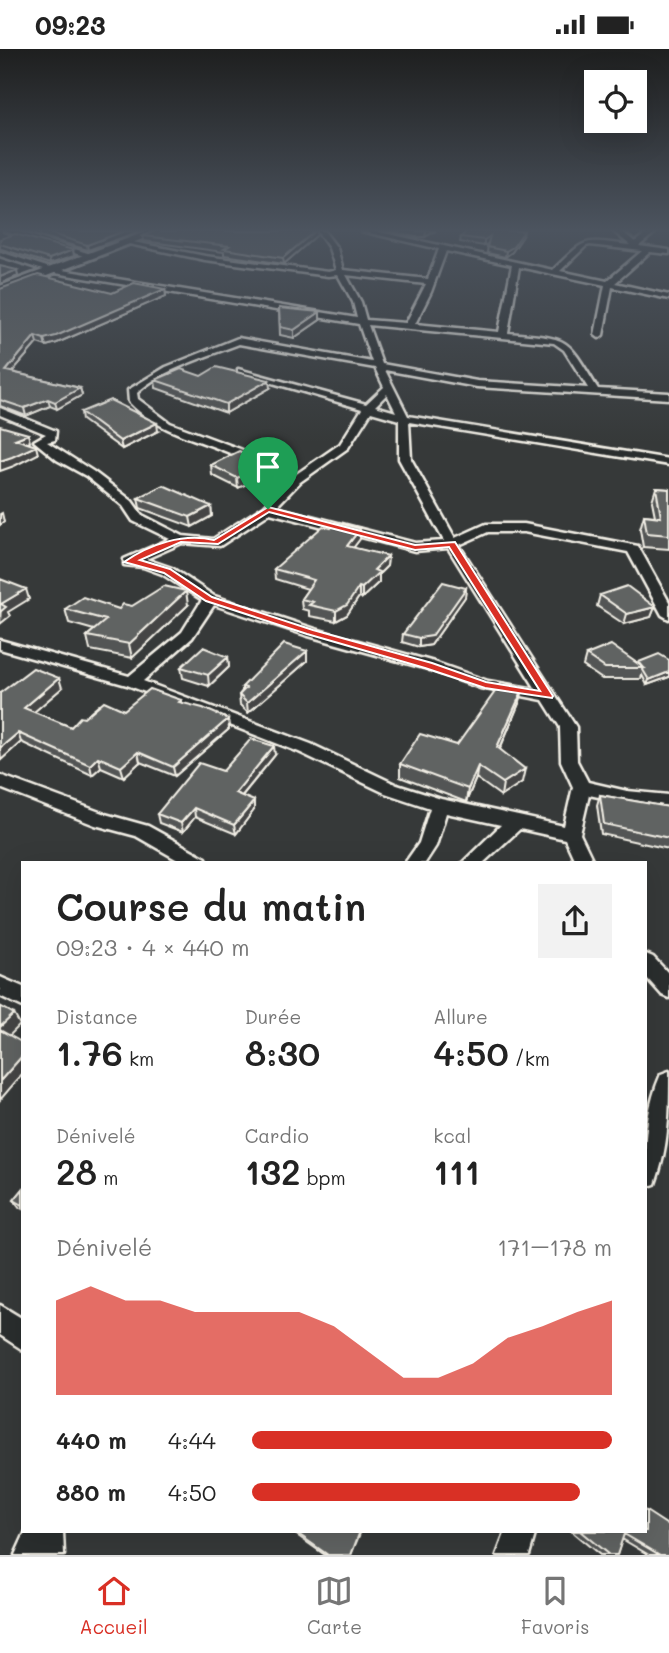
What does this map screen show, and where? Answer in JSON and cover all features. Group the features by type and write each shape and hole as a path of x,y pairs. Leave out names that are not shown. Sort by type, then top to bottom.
{"street":[{"path":"242,301 409,327 547,338 563,343 595,391"},
{"path":"358,301 377,365 404,418 405,459 452,544 568,727 569,761 582,787 571,834 584,861"},
{"path":"409,327 422,301"},
{"path":"503,336 509,301"},
{"path":"599,335 606,301"},
{"path":"296,480 162,421 139,407 132,400 132,392 169,369 239,341 477,384 669,396"},
{"path":"241,371 404,418 669,461"},
{"path":"390,386 368,408 345,446 296,480 268,509 215,543 198,539 180,540 129,562 145,563 167,571 209,599 485,685 548,696"},
{"path":"0,411 52,433 51,438 39,441 61,458 90,474 128,504 138,518 180,540"},
{"path":"268,509 415,547 452,544 486,528 524,528 633,549 669,615"},
{"path":"132,683 174,647 205,611 209,599"},
{"path":"0,644 132,683 305,748 391,789 440,804 571,834"},
{"path":"0,781 101,820 142,831 196,861"},
{"path":"582,787 627,797 669,801"},
{"path":"416,861 427,846 440,804"},
{"path":"473,861 516,822"},
{"path":"647,964 669,989"},
{"path":"0,986 21,997"},
{"path":"647,1167 653,1118 669,1082"},
{"path":"0,1318 21,1334"},
{"path":"31,1555 42,1533"},
{"path":"48,1533 48,1555"},
{"path":"513,1555 520,1533"}],"building":[{"path":"0,301 137,301 56,336 44,339 35,336 6,371 80,388 55,402 48,399 24,408 0,400"},
{"path":"279,308 320,312 294,330 280,327"},
{"path":"216,367 269,380 226,404 155,380 181,369 201,376"},
{"path":"110,400 157,423 120,441 81,412"},
{"path":"0,426 28,434 15,439 36,446 0,461"},
{"path":"239,451 268,464 237,478 211,465"},
{"path":"163,485 211,506 190,517 138,498"},
{"path":"656,488 669,489 669,535 647,533 644,515 661,517"},
{"path":"335,523 360,529 347,546 388,556 374,570 379,572 362,588 359,587 347,605 336,611 309,605 313,602 301,599 314,580 274,569 323,526 331,528"},
{"path":"0,579 26,589 1,604 6,607 0,612"},
{"path":"443,582 466,588 432,636 419,638 403,634"},
{"path":"164,586 186,591 129,644 87,636 106,620 65,609 83,597 119,609 123,604 132,606"},
{"path":"627,586 655,607 627,614 600,595"},
{"path":"284,644 307,651 247,703 239,695 246,688 242,687"},
{"path":"611,645 644,668 605,668 586,655"},
{"path":"203,647 228,657 208,675 181,667"},
{"path":"659,654 669,660 669,672 649,680 639,662"},
{"path":"33,668 59,678 24,708 71,727 80,717 84,718 104,701 124,710 150,689 228,719 173,767 138,752 121,767 98,757 90,765 18,733 0,748 0,693"},
{"path":"502,682 523,689 497,747 525,769 503,783 478,766 468,789 400,764 420,734 457,745"},
{"path":"251,739 274,746 235,793 254,801 234,825 194,808 181,823 157,814 199,763 223,771"},
{"path":"600,795 669,807 669,838 604,824"},
{"path":"0,1006 14,1014 0,1027"},
{"path":"0,1030 21,1042 21,1057 0,1081"},
{"path":"21,1191 21,1204 14,1200"},
{"path":"647,1512 669,1526 669,1555 660,1555 624,1534 617,1555 609,1555 582,1533 647,1533"},
{"path":"297,1533 359,1533 351,1555 328,1555"}],"route":[{"path":"268,509 415,547 452,544 548,696 485,685 310,632 209,599 167,571 145,563 129,562 180,540 198,539 215,543 268,509"}]}
